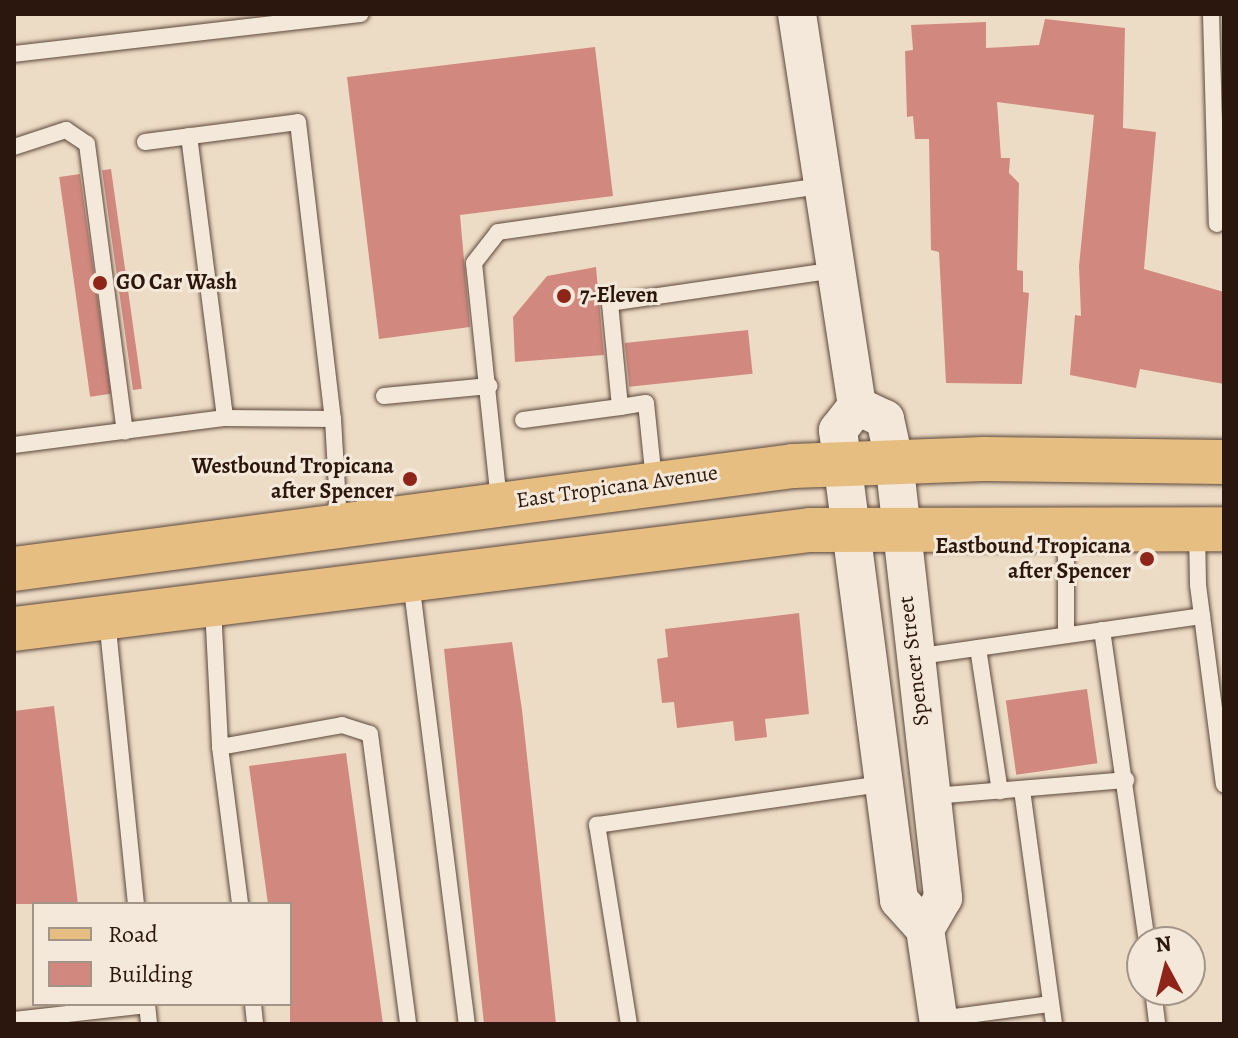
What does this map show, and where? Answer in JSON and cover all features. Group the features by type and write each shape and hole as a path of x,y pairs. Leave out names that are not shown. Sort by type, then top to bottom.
{"main road":[{"name":"East Tropicana Avenue","path":"14,569 339,530 654,480 844,463 894,460 1224,462"},
{"path":"14,629 851,527 1211,529"}],"street":[{"path":"797,14 857,406"},
{"name":"Spencer Street","path":"857,406 885,419 894,460 898,525 943,898 925,929 899,900 883,784 838,430 857,406"},
{"path":"925,929 939,1022"}],"lane":[{"path":"14,54 361,14"},
{"path":"1211,14 1217,224"},
{"path":"145,142 298,122 333,419 339,530"},
{"path":"14,147 66,130 87,144 125,431"},
{"path":"189,136 225,418"},
{"path":"499,503 490,386 474,263 498,232 823,186"},
{"path":"620,407 610,303 836,270"},
{"path":"384,396 490,386"},
{"path":"523,420 646,403 654,480"},
{"path":"14,445 225,418 333,419"},
{"path":"1066,526 1066,635"},
{"path":"1211,529 1202,616 1224,784"},
{"path":"411,581 467,1024"},
{"path":"212,605 220,747 240,902"},
{"path":"913,657 1202,616"},
{"path":"107,618 136,902"},
{"path":"1102,630 1145,926"},
{"path":"978,648 1000,791"},
{"path":"220,747 342,725 370,734 408,1024"},
{"path":"930,796 1126,780"},
{"path":"629,1024 597,825 883,784"},
{"path":"1022,790 1054,1024"},
{"path":"939,1022 1050,1004"},
{"path":"14,1020 130,1006"}],"building":[{"path":"1045,19 1125,28 1123,128 1156,132 1144,269 1224,292 1224,384 1140,369 1136,388 1070,375 1075,315 1081,316 1079,266 1094,115 997,102 1001,158 1010,158 1009,173 1019,183 1017,270 1023,271 1023,292 1029,293 1022,384 946,383 939,252 931,250 929,139 915,139 913,116 907,117 905,51 913,50 911,25 986,22 986,48 1039,45"},
{"path":"595,47 613,196 460,215 470,327 379,339 347,77"},
{"path":"111,169 142,389 133,390 102,170"},
{"path":"80,174 111,394 90,397 59,177"},
{"name":"7-Eleven","path":"596,267 604,355 515,362 513,317 547,276"},
{"name":"7-Eleven","path":"748,330 753,374 629,387 625,343"},
{"path":"799,613 809,714 765,719 767,737 735,741 733,721 677,728 674,702 662,703 657,659 668,657 665,629"},
{"path":"512,642 556,1024 484,1024 444,649"},
{"path":"1087,689 1097,763 1016,775 1006,700"},
{"path":"54,706 78,902 14,904 14,711"},
{"path":"346,753 383,1024 290,1024 292,902 268,902 249,766"}],"place":[{"name":"GO Car Wash","path":"100,283"},
{"name":"7-Eleven","path":"564,296"},
{"name":"Westbound Tropicana after Spencer","path":"410,479"},
{"name":"Eastbound Tropicana after Spencer","path":"1147,559"}]}
